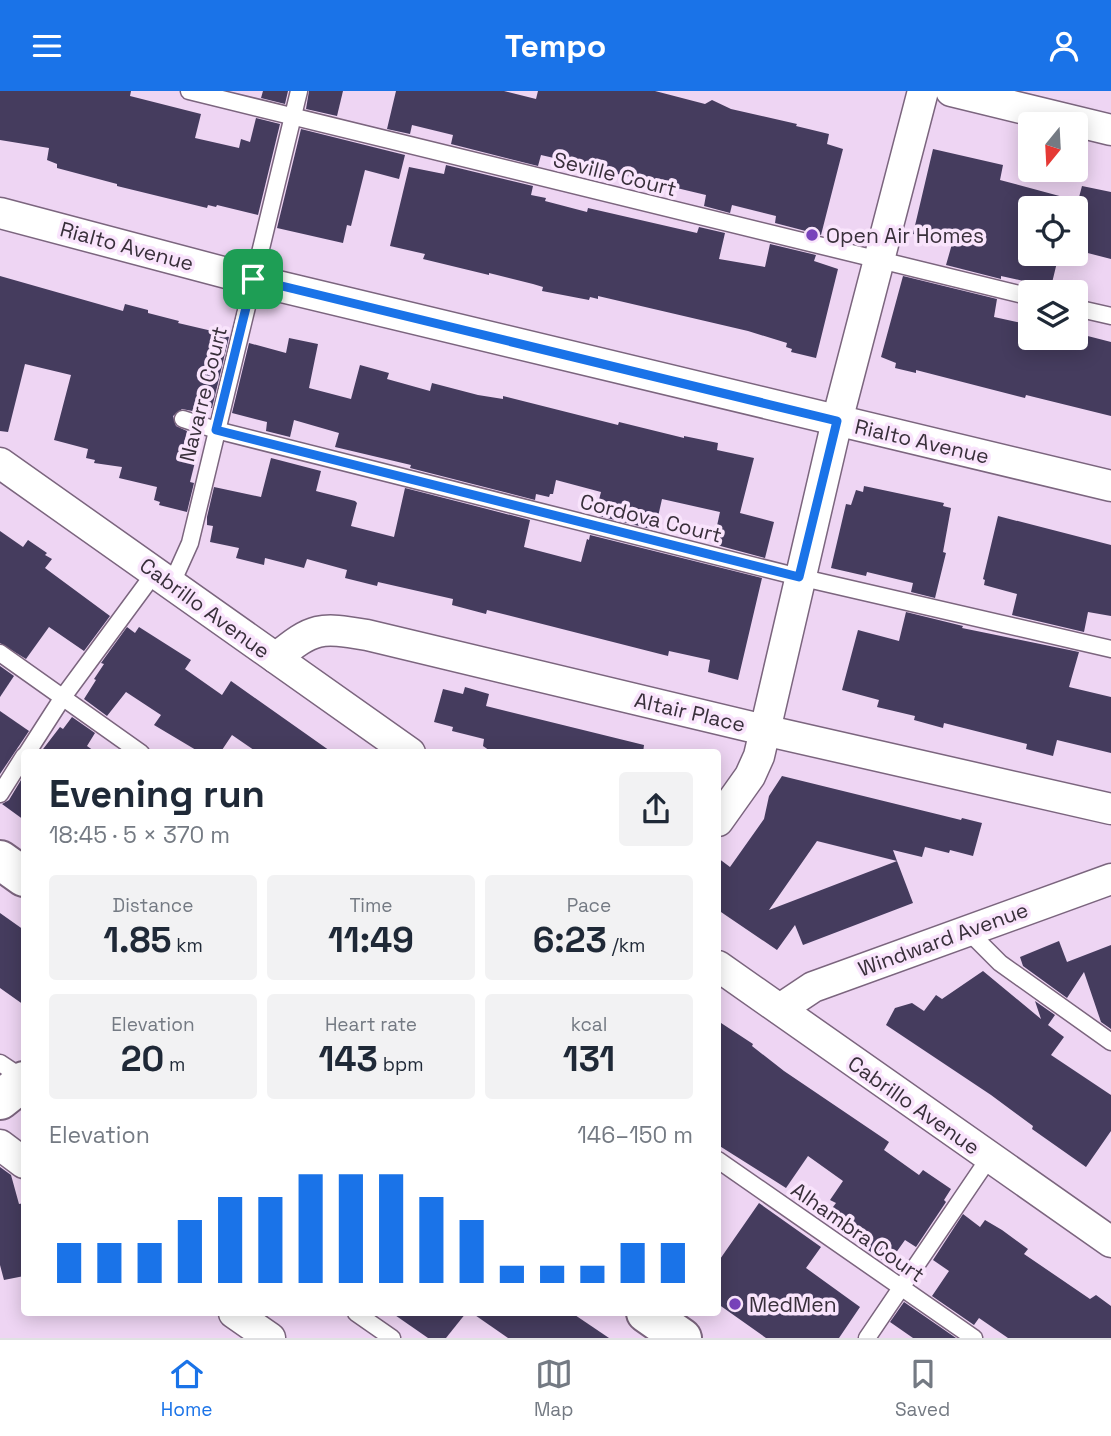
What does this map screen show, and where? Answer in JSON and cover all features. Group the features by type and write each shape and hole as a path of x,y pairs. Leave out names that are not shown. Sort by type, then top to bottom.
{"street":[{"path":"721,817 750,776 759,756 837,421 923,91"},
{"path":"951,91 1111,130"},
{"name":"Rialto Avenue","path":"0,213 253,279 1111,486"},
{"name":"Cabrillo Avenue","path":"0,463 404,749"},
{"name":"Altair Place","path":"276,658 304,635 332,629 367,635 1111,809"},
{"path":"0,860 21,875"},
{"name":"Windward Avenue","path":"780,1009 813,987 1111,879"},
{"name":"Cabrillo Avenue","path":"721,969 1111,1242"},
{"path":"0,1100 21,1082"},
{"path":"0,1145 21,1161"},
{"path":"238,1316 270,1338"},
{"path":"650,1316 682,1338"}],"lane":[{"name":"Seville Court","path":"189,91 1018,294"},
{"name":"Navarre Court","path":"30,749 64,697 190,543 299,91"},
{"path":"1088,311 1111,316"},
{"name":"Cordova Court","path":"183,419 216,430 799,577 1111,649"},
{"path":"0,653 136,749"},
{"name":"Navarre Court","path":"0,794 21,762"},
{"path":"967,930 1000,963 1111,1042"},
{"path":"0,1063 21,1078"},
{"path":"866,1338 989,1159"},
{"name":"Alhambra Court","path":"721,1162 974,1338"},
{"path":"360,1316 392,1338"}],"building":[{"path":"0,91 131,91 130,96 201,114 195,138 239,148 241,139 250,142 256,118 280,124 258,215 217,205 208,205 207,208 57,168 57,164 47,160 49,148 0,140"},
{"path":"263,91 288,91 285,104 261,98"},
{"path":"309,91 343,91 337,116 306,109"},
{"path":"396,91 504,91 536,99 538,91 655,91 705,104 712,100 731,109 797,124 796,126 829,134 827,144 843,149 821,235 775,223 776,216 732,205 730,213 704,206 706,195 597,169 598,165 557,155 554,158 541,155 538,166 451,144 453,135 412,125 410,134 387,129"},
{"path":"301,129 405,155 399,179 365,170 351,226 347,225 343,243 277,228"},
{"path":"933,149 1003,165 1000,180 1059,196 1018,196 1018,266 1056,266 1053,280 1019,280 1001,276 1001,279 946,265 952,244 913,234"},
{"path":"446,165 533,186 531,195 587,212 588,208 697,233 699,227 725,233 719,259 765,267 770,244 816,255 814,261 838,269 816,358 791,352 792,349 786,347 787,343 748,331 598,296 598,299 590,297 589,300 542,291 543,287 533,284 423,259 425,254 390,246 409,167 444,174"},
{"path":"1082,186 1111,192 1111,259 1088,253 1088,196 1079,196"},
{"path":"0,276 123,311 125,304 148,310 148,313 179,321 178,323 229,337 212,408 209,408 208,414 182,409 173,416 176,426 187,431 181,455 196,458 190,482 194,483 187,512 159,505 160,502 154,500 157,487 119,478 122,467 94,463 95,460 86,458 88,449 54,440 71,375 25,364 8,432 0,431"},
{"path":"903,276 997,299 994,317 1018,322 1018,350 1088,350 1088,336 1111,342 1111,416 1026,395 1025,398 916,370 916,373 895,368 896,363 881,357"},
{"path":"289,338 318,344 309,388 351,399 360,365 389,373 387,379 430,391 432,383 478,395 503,399 503,396 618,425 619,422 684,438 718,443 717,450 754,458 740,513 774,522 765,558 713,544 720,512 662,499 655,530 595,515 601,492 556,480 553,494 549,497 536,494 535,500 335,447 339,433 294,420 290,437 266,431 267,422 232,413 249,343 286,353"},
{"path":"271,458 321,471 316,491 357,503 351,526 394,537 405,488 530,520 524,547 581,562 590,535 762,578 738,680 708,672 710,660 669,651 668,656 487,610 486,614 452,605 453,599 378,582 377,586 345,578 347,570 307,559 304,568 265,558 264,565 236,558 239,548 210,542 213,526 207,525 207,517 214,487 261,497"},
{"path":"864,486 944,503 943,506 951,508 943,552 946,553 935,598 911,592 913,583 867,572 866,576 831,568 846,504 851,505 856,490 863,492"},
{"path":"998,516 1111,545 1111,616 1088,612 1084,632 1012,615 1017,594 984,585 983,579"},
{"path":"0,531 23,547 28,540 47,553 45,555 52,559 45,568 110,616 84,651 49,627 26,659 0,643"},
{"path":"906,612 963,626 962,628 1079,652 1069,687 1111,697 1111,753 1057,740 1053,756 1026,749 1027,744 944,723 943,728 914,720 915,716 877,707 879,700 842,690 858,630 899,641"},
{"path":"127,627 135,633 139,627 191,660 185,669 222,695 231,681 327,749 252,749 232,735 223,749 194,749 154,725 161,715 126,692 107,716 84,699 104,664 101,663"},
{"path":"0,666 14,676 0,697"},
{"path":"465,687 489,694 486,706 644,745 644,749 487,749 483,746 484,739 452,731 453,727 434,722 443,689 463,694"},
{"path":"0,711 29,731 0,774"},
{"path":"72,717 95,733 87,746 91,749 43,749 60,727 63,729"},
{"path":"782,776 982,823 973,856 925,847 922,857 893,850 913,903 803,945 795,925 777,950 721,912 721,860 730,867 764,819 769,796","holes":["817,841 897,861 769,910"]},
{"path":"21,780 21,818 2,804 9,800"},
{"path":"0,913 21,928 21,1003 0,988"},
{"path":"1059,941 1067,962 1111,945 1111,1029 1101,1022 1084,972 1067,998 1023,966 1020,957"},
{"path":"983,971 1041,1019 1035,1001 1055,1015 1048,1025 1064,1037 1051,1055 1111,1095 1111,1131 1086,1167 1032,1129 1033,1126 991,1095 886,1025 895,1008 912,1003 924,1011 936,995 942,999"},
{"path":"721,1023 753,1044 752,1046 784,1071 889,1142 884,1150 919,1175 923,1170 951,1189 944,1200 946,1202 916,1247 905,1240 888,1264 824,1219 836,1203 830,1200 843,1181 808,1156 786,1188 721,1147"},
{"path":"0,1167 11,1175 21,1204 21,1277 4,1280 0,1265"},
{"path":"759,1203 821,1247 806,1268 860,1307 839,1338 766,1338 721,1306 721,1258"},
{"path":"963,1214 980,1227 985,1220 1002,1230 1028,1249 1024,1254 1090,1299 1096,1295 1111,1306 1111,1338 1008,1338 979,1318 974,1325 932,1296 949,1271 933,1260"},
{"path":"904,1302 956,1338 913,1338 890,1322"},
{"path":"396,1316 464,1316 446,1338 428,1338"},
{"path":"476,1316 576,1316 609,1338 508,1338"}],"place":[{"name":"Open Air Homes","path":"812,235"},
{"name":"MedMen","path":"735,1304"}],"route":[{"path":"253,279 837,421 799,577 216,430 253,279"}]}
